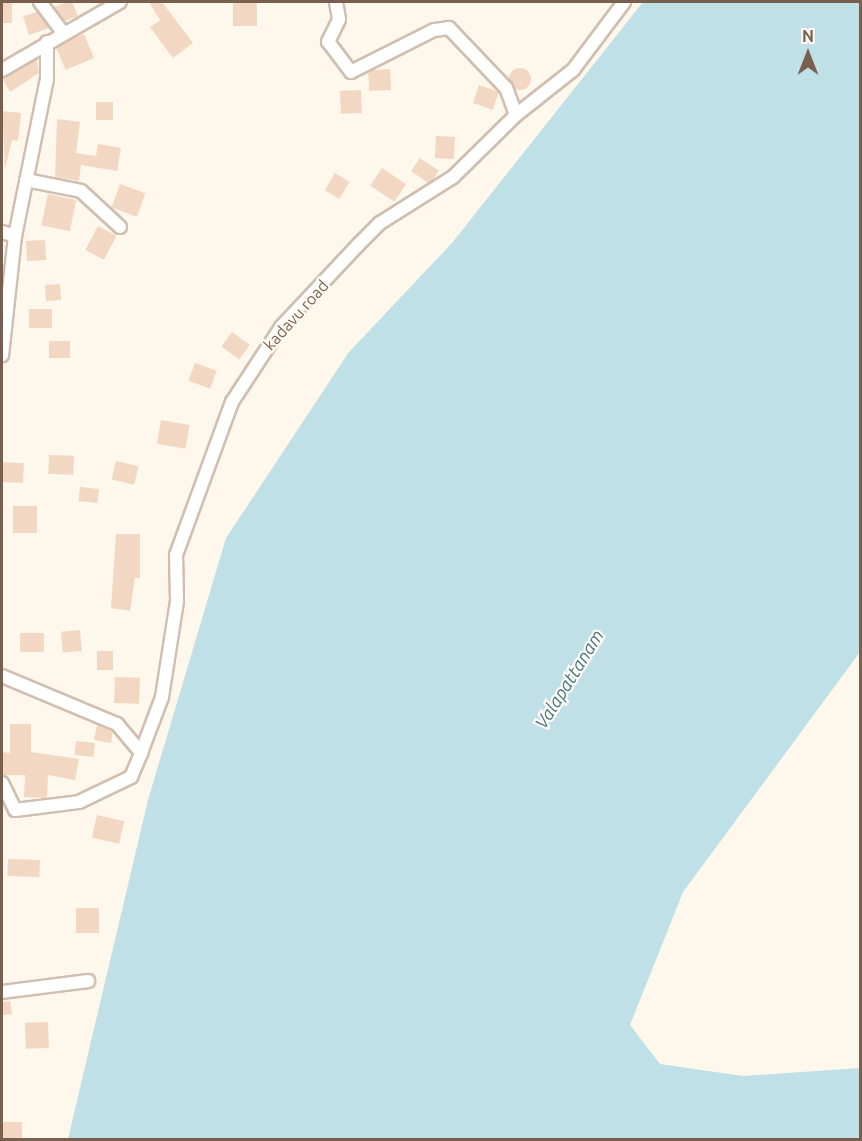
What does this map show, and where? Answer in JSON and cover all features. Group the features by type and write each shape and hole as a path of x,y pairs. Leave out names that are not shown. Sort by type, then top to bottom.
{"street":[{"path":"40,2 63,32"},
{"path":"2,70 63,32 120,2"},
{"path":"336,2 339,19 328,42 351,72 434,30 449,28 506,88 516,115"},
{"name":"kadavu road","path":"2,783 15,810 79,802 131,777 162,697 177,601 176,555 232,402 281,327 358,245 380,223 453,177 516,115 573,70 624,2"},
{"path":"2,355 15,236 50,60 47,42"},
{"path":"26,180 81,190 120,227"},
{"path":"2,232 15,236"},
{"path":"2,676 117,724 141,753"},
{"path":"2,992 88,981"}],"water":[{"name":"Valapattanam","path":"643,2 860,2 860,652 683,892 630,1025 660,1064 743,1076 860,1068 860,1139 68,1139 148,800 226,538 349,352 452,243"}],"building":[{"path":"2,2 12,2 12,23 2,23"},
{"path":"72,2 78,16 65,21 54,7"},
{"path":"149,2 162,2 193,43 173,58 150,27 160,20"},
{"path":"233,2 257,2 257,26 233,26"},
{"path":"37,12 49,28 29,35 23,16"},
{"path":"84,34 94,58 66,70 55,46"},
{"path":"37,59 39,73 10,92 2,78"},
{"path":"520,68 528,71 531,79 528,87 520,90 512,87 509,79 512,71"},
{"path":"390,69 391,90 369,91 368,70"},
{"path":"479,85 499,92 493,110 473,103"},
{"path":"361,90 362,113 341,114 340,91"},
{"path":"96,102 113,102 113,120 96,120"},
{"path":"2,111 21,113 18,141 12,140 5,169"},
{"path":"57,119 80,122 76,153 96,156 98,144 121,148 117,171 81,165 79,181 55,177"},
{"path":"436,136 455,137 454,159 435,158"},
{"path":"420,158 439,171 430,184 411,171"},
{"path":"382,168 406,184 394,202 370,185"},
{"path":"335,173 350,182 339,199 325,190"},
{"path":"120,184 145,193 137,217 111,207"},
{"path":"48,194 76,200 70,231 41,225"},
{"path":"98,226 117,236 104,260 85,250"},
{"path":"45,240 46,260 27,261 26,241"},
{"path":"60,284 61,300 46,301 45,285"},
{"path":"29,309 52,309 52,328 29,328"},
{"path":"232,332 250,345 239,359 221,347"},
{"path":"49,341 70,341 70,358 49,358"},
{"path":"195,363 217,371 210,389 189,381"},
{"path":"161,420 190,425 185,449 157,444"},
{"path":"49,455 74,456 73,475 48,474"},
{"path":"116,461 138,466 134,485 112,480"},
{"path":"2,462 24,463 23,483 2,482"},
{"path":"80,487 99,489 97,503 79,501"},
{"path":"13,506 37,506 37,533 13,533"},
{"path":"116,534 140,534 140,578 135,578 130,611 111,608"},
{"path":"80,630 82,651 63,653 61,632"},
{"path":"20,633 44,633 44,652 20,652"},
{"path":"97,651 113,651 113,670 97,670"},
{"path":"115,677 140,678 139,704 114,703"},
{"path":"10,724 31,724 31,752 79,759 75,780 48,775 47,798 24,797 25,775 2,775 2,752 10,753"},
{"path":"97,725 113,732 111,743 94,740"},
{"path":"76,741 95,743 93,757 75,755"},
{"path":"97,815 124,821 119,844 92,837"},
{"path":"8,859 40,860 39,877 7,876"},
{"path":"76,908 99,908 99,933 76,933"},
{"path":"10,1001 12,1014 2,1015 2,1002"},
{"path":"48,1022 49,1048 26,1049 25,1023"},
{"path":"2,1122 22,1122 22,1138 2,1138"}]}
